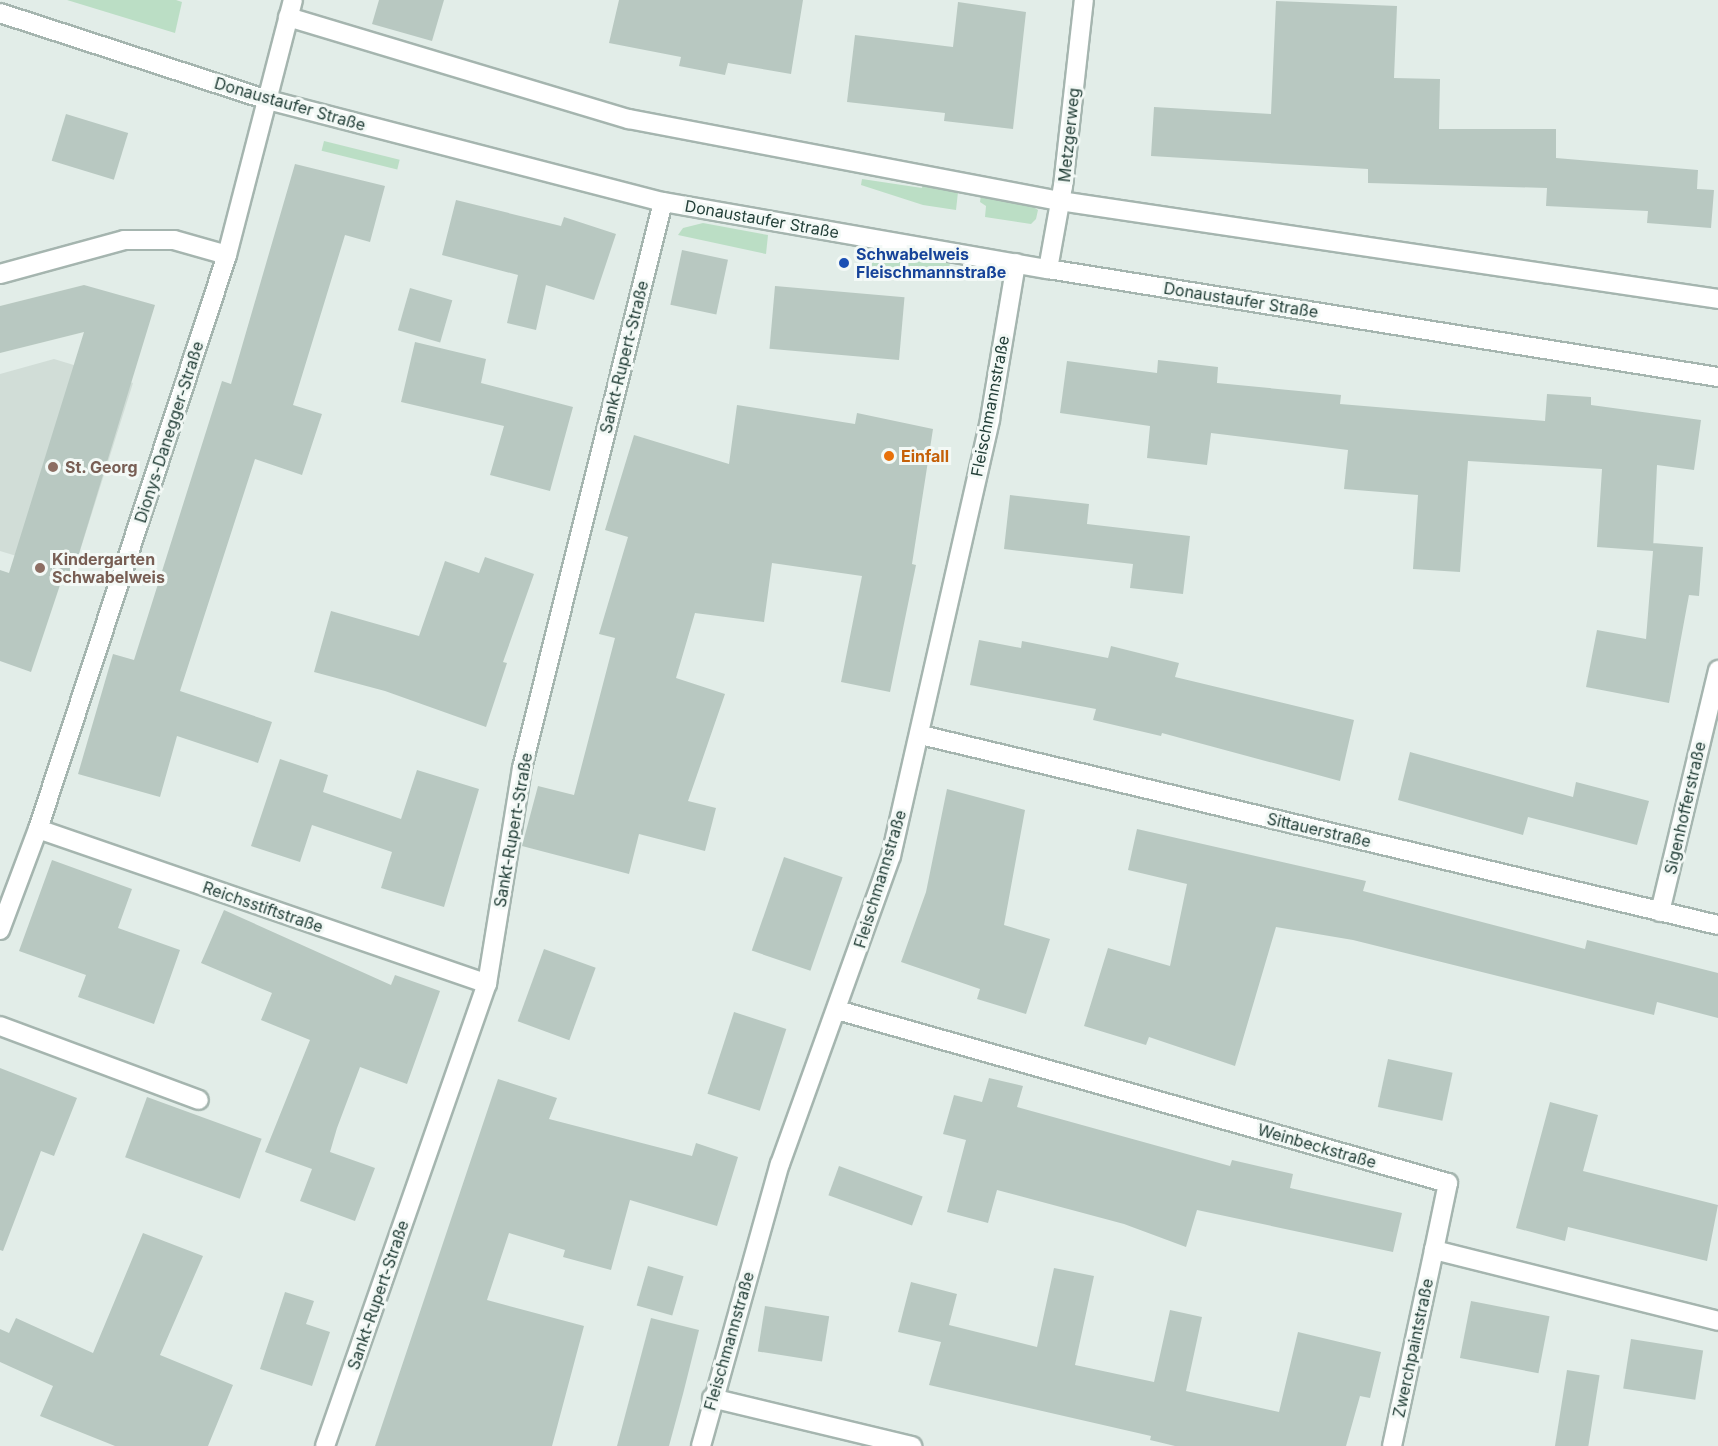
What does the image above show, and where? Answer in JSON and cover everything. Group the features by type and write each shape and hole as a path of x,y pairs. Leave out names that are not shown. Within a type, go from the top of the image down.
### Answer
{"street":[{"name":"Metzgerweg","path":"1048,269 1060,201 1084,0"},
{"path":"268,100 290,9 629,119 1060,201 1718,299"},
{"name":"Donaustaufer Straße","path":"0,13 268,100 663,202 1048,269 1718,377"},
{"name":"Dionys-Danegger-Straße","path":"0,930 6,898 38,829 227,255 268,100"},
{"name":"Sankt-Rupert-Straße","path":"325,1446 487,984 522,768 663,202"},
{"path":"0,274 124,240 174,240 227,255"},
{"name":"Fleischmannstraße","path":"700,1446 780,1164 891,856 921,735 990,419 1016,263"},
{"name":"Sigenhofferstraße","path":"1660,912 1718,670"},
{"name":"Sittauerstraße","path":"921,735 1718,925"},
{"name":"Reichsstiftstraße","path":"38,829 487,984"},
{"name":"Weinbeckstraße","path":"837,1010 1448,1183 1434,1251"},
{"path":"0,1026 199,1100"},
{"path":"1434,1251 1718,1321"},
{"name":"Zwerchpaintstraße","path":"1392,1446 1434,1251"},
{"path":"712,1398 912,1446"}],"shaded area":[{"name":"St. Georg","path":"54,359 133,383 73,573 0,551 0,374"}],"green space":[{"path":"67,0 176,0 182,2 175,33"},
{"path":"324,141 400,160 397,170 322,151"},
{"path":"924,178 959,183 956,210 923,205 861,185 862,179 922,188"},
{"path":"982,188 1012,193 1038,210 1036,219 1031,224 985,217 986,206 980,202"},
{"path":"703,223 768,235 766,254 678,235 683,228"},
{"path":"871,250 950,263 947,281 868,269"}],"building":[{"path":"379,0 444,0 432,41 372,24"},
{"path":"619,0 803,0 791,74 728,63 725,75 679,66 681,57 609,43"},
{"path":"1276,1 1397,6 1394,78 1440,79 1439,129 1556,129 1556,158 1698,170 1697,189 1714,190 1711,228 1647,223 1648,211 1546,206 1547,188 1368,183 1368,169 1151,156 1154,107 1271,114"},
{"path":"958,2 1026,12 1013,129 944,121 945,113 847,102 855,35 953,47"},
{"path":"66,114 128,133 114,180 52,161"},
{"path":"295,164 385,186 370,242 345,235 293,405 322,414 302,475 255,459 180,691 272,722 258,763 177,736 160,797 78,774 113,654 134,660 222,381 231,384"},
{"path":"456,200 561,226 564,217 616,234 594,300 546,285 536,330 507,323 518,275 442,255"},
{"path":"682,250 728,260 716,315 670,305"},
{"path":"84,285 155,305 73,573 65,570 31,672 0,661 0,570 9,573 84,332 0,353 0,306"},
{"path":"775,286 905,297 899,360 770,349"},
{"path":"410,288 452,300 440,342 398,330"},
{"path":"415,342 486,359 481,383 573,407 550,491 490,475 504,426 401,402"},
{"path":"1158,360 1218,367 1217,383 1341,395 1340,404 1545,421 1547,394 1591,397 1591,405 1701,420 1694,470 1657,465 1653,543 1703,547 1699,596 1689,595 1669,703 1586,687 1597,630 1646,639 1653,551 1597,547 1602,469 1468,461 1460,572 1413,569 1418,495 1344,489 1348,450 1211,433 1207,465 1147,458 1150,426 1060,413 1067,361 1157,373"},
{"path":"737,405 855,424 857,413 933,429 912,564 916,565 890,692 841,682 862,576 772,563 764,622 695,613 676,678 725,694 688,801 716,808 705,851 639,834 629,874 522,846 538,786 574,795 615,638 599,634 628,537 605,530 634,435 729,464"},
{"path":"1010,495 1089,504 1087,524 1190,536 1183,594 1130,588 1133,564 1004,549"},
{"path":"485,557 534,574 503,662 507,663 486,727 385,691 314,672 331,611 419,636 445,561 479,573"},
{"path":"979,640 1021,648 1022,641 1108,658 1111,646 1179,663 1175,677 1354,720 1340,781 1162,733 1161,736 1093,720 1096,709 970,685"},
{"path":"1410,752 1573,797 1576,782 1649,801 1637,845 1528,817 1523,835 1398,800"},
{"path":"280,759 328,775 323,792 401,819 417,770 479,789 444,907 381,888 392,852 312,825 300,862 251,846"},
{"path":"947,789 1025,810 1004,925 1050,939 1026,1014 977,999 980,989 901,962 926,892"},
{"path":"1137,829 1366,881 1363,891 1585,949 1587,940 1718,973 1718,1018 1657,1002 1654,1015 1353,940 1276,927 1235,1066 1149,1037 1146,1045 1084,1026 1108,948 1170,966 1187,884 1128,870"},
{"path":"784,857 843,877 810,971 752,951"},
{"path":"52,860 132,889 118,928 180,950 154,1024 78,997 86,975 19,951"},
{"path":"224,910 391,985 395,975 440,991 407,1084 360,1067 337,1128 330,1152 375,1168 355,1221 300,1201 312,1169 265,1152 310,1040 261,1020 272,993 201,963"},
{"path":"544,949 596,968 569,1040 518,1021"},
{"path":"734,1012 786,1029 760,1111 707,1094"},
{"path":"1388,1059 1453,1073 1442,1121 1378,1107"},
{"path":"0,1068 77,1098 54,1156 41,1151 3,1251 0,1250"},
{"path":"989,1078 1023,1086 1017,1107 1230,1166 1232,1160 1293,1174 1290,1188 1402,1213 1393,1252 1197,1210 1186,1247 1124,1224 997,1190 988,1223 947,1212 966,1140 943,1134 954,1095 982,1102"},
{"path":"498,1079 557,1098 549,1119 692,1156 696,1143 738,1157 717,1226 630,1200 611,1270 563,1257 565,1250 509,1233 487,1300 584,1326 552,1446 375,1446"},
{"path":"147,1097 262,1139 240,1199 125,1157"},
{"path":"1550,1102 1598,1115 1583,1171 1718,1205 1707,1261 1568,1227 1565,1241 1516,1228"},
{"path":"839,1166 923,1196 912,1226 828,1195"},
{"path":"143,1233 203,1256 160,1355 233,1385 208,1446 115,1446 40,1416 53,1386 0,1362 0,1329 9,1333 16,1318 93,1353"},
{"path":"648,1266 684,1276 672,1316 637,1305"},
{"path":"1054,1268 1094,1276 1075,1365 1154,1382 1170,1310 1202,1317 1186,1391 1279,1412 1298,1332 1381,1352 1370,1398 1360,1396 1346,1446 1175,1446 1150,1440 1151,1436 929,1385 941,1342 898,1332 911,1282 957,1294 949,1325 1037,1347"},
{"path":"285,1292 314,1301 306,1324 330,1332 312,1386 260,1369"},
{"path":"1471,1301 1550,1316 1538,1373 1460,1358"},
{"path":"765,1306 829,1316 822,1362 758,1351"},
{"path":"651,1318 699,1330 683,1394 669,1446 617,1446"},
{"path":"1631,1339 1703,1350 1695,1400 1623,1388"},
{"path":"1567,1370 1600,1375 1588,1446 1555,1446"}],"place":[{"name":"Schwabelweis Fleischmannstraße","path":"844,263"},
{"name":"Einfall","path":"889,456"},
{"name":"St. Georg","path":"53,467"},
{"name":"Kindergarten Schwabelweis","path":"40,568"}]}
